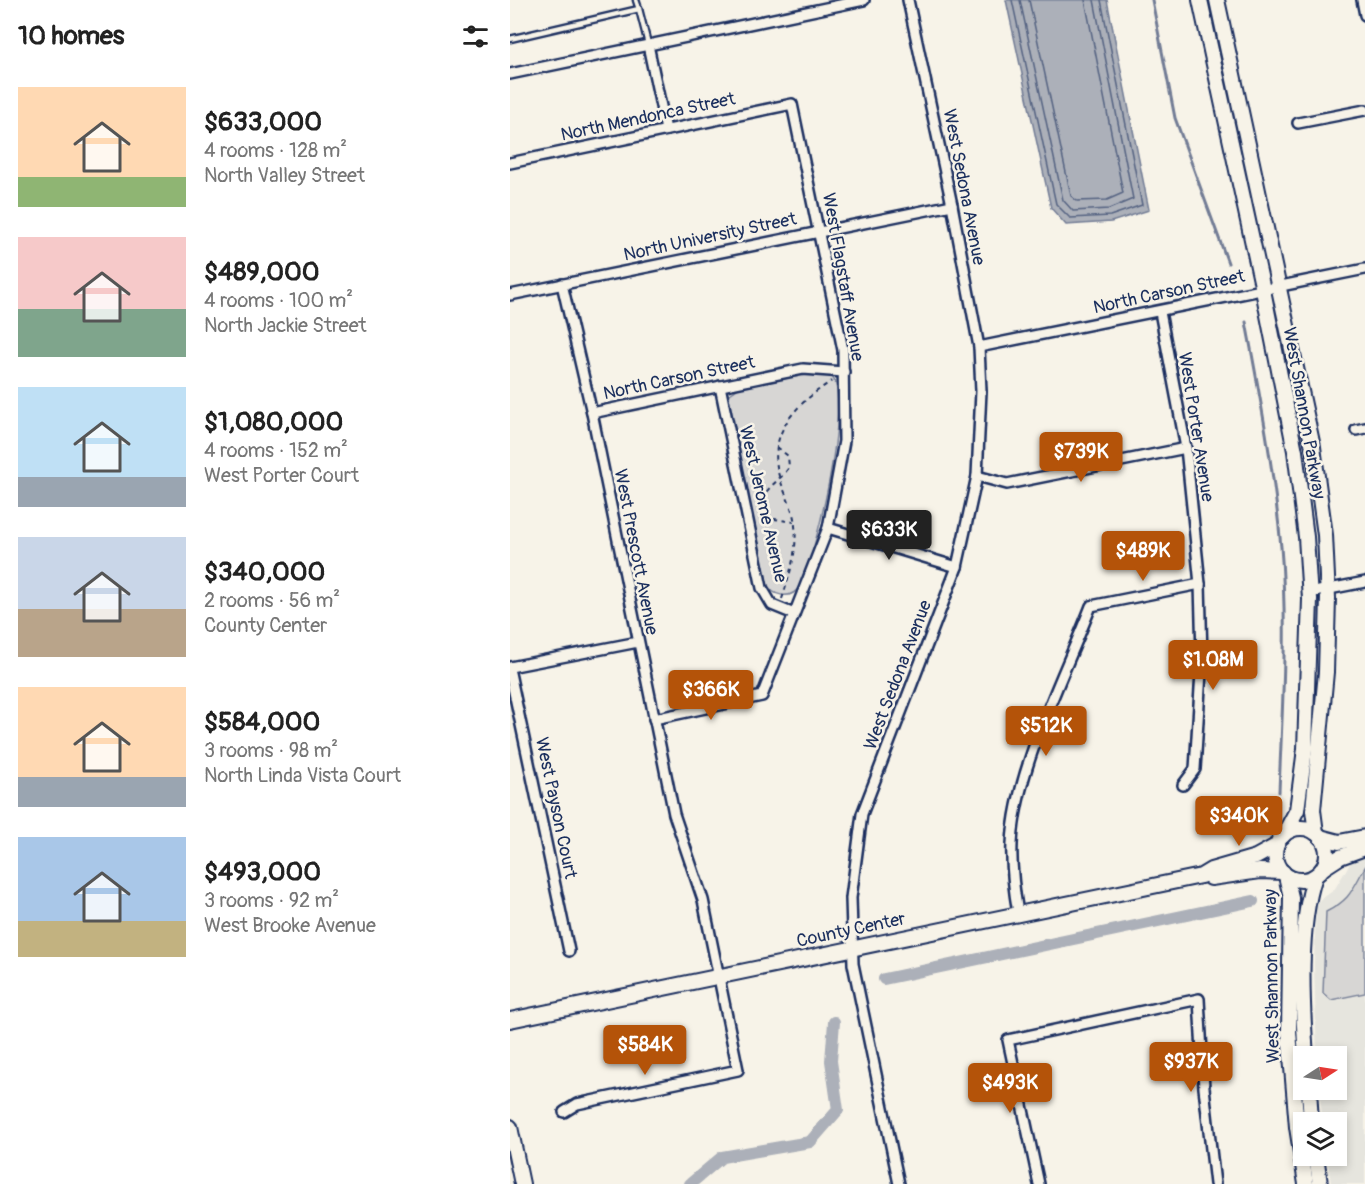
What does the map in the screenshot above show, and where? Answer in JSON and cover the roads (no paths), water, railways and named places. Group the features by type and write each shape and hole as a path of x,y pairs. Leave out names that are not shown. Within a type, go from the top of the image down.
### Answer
{"street":[{"path":"808,0 811,11"},
{"path":"510,74 864,0"},
{"name":"West Sedona Avenue","path":"899,1184 867,1040 851,948 854,863 862,814 957,567 977,476 981,392 979,347 952,205 908,0"},
{"name":"West Shannon Parkway","path":"1200,0 1270,288 1312,447 1325,534 1328,590 1326,672 1313,810 1318,835"},
{"name":"West Shannon Parkway","path":"1217,0 1270,288 1306,537 1310,593 1305,749 1296,810 1279,841"},
{"path":"1362,0 1365,15"},
{"path":"648,45 666,130"},
{"name":"North Mendonca Street","path":"510,163 792,104"},
{"name":"West Flagstaff Avenue","path":"654,719 762,696 828,528 844,441 843,350 792,104"},
{"path":"1298,123 1365,110"},
{"name":"North University Street","path":"510,295 952,205"},
{"name":"North Carson Street","path":"979,347 1365,269"},
{"name":"West Prescott Avenue","path":"562,284 592,413 674,814 703,900 738,1070 577,1104 564,1112"},
{"name":"West Porter Avenue","path":"1160,312 1186,448 1200,584 1202,656 1195,769 1183,785"},
{"name":"North Carson Street","path":"592,413 803,369 844,372"},
{"name":"West Jerome Avenue","path":"720,386 762,588 772,605 794,614"},
{"path":"977,476 1007,484 1186,448"},
{"path":"828,528 957,567"},
{"path":"1310,593 1365,582"},
{"path":"1018,913 1012,845 1020,794 1029,763 1092,606 1200,584"},
{"path":"510,668 638,642"},
{"name":"West Payson Court","path":"510,673 569,951"},
{"path":"1365,837 1339,842 1300,828 1279,841 1276,859 1285,874 1302,880 1319,872 1340,856 1365,848"},
{"path":"1318,835 1326,850 1319,872"},
{"name":"County Center","path":"510,1020 1200,876 1211,870 1244,862 1279,841"},
{"name":"County Center","path":"1200,876 1212,879 1269,870 1285,874"},
{"name":"West Shannon Parkway","path":"1306,1046 1307,899 1319,872"},
{"name":"West Shannon Parkway","path":"1285,874 1291,897 1289,1032 1297,1127 1306,1184"},
{"path":"1036,1183 1008,1040 1199,999 1204,1088 1215,1184"},
{"path":"510,1127 522,1184"},
{"path":"1318,1166 1320,1184"}],"lane":[{"path":"636,0 648,45"},
{"path":"510,39 639,9"}],"water":[{"path":"1006,0 1107,0 1149,210 1111,222 1066,225 1051,208"}],"waterway":[{"path":"1152,0 1175,118 1228,263"},
{"path":"1246,322 1271,462 1281,547 1284,639 1279,792"},
{"path":"884,979 1253,901"},
{"path":"690,1184 722,1157 810,1142 838,1110 831,1061 834,1022"}]}
